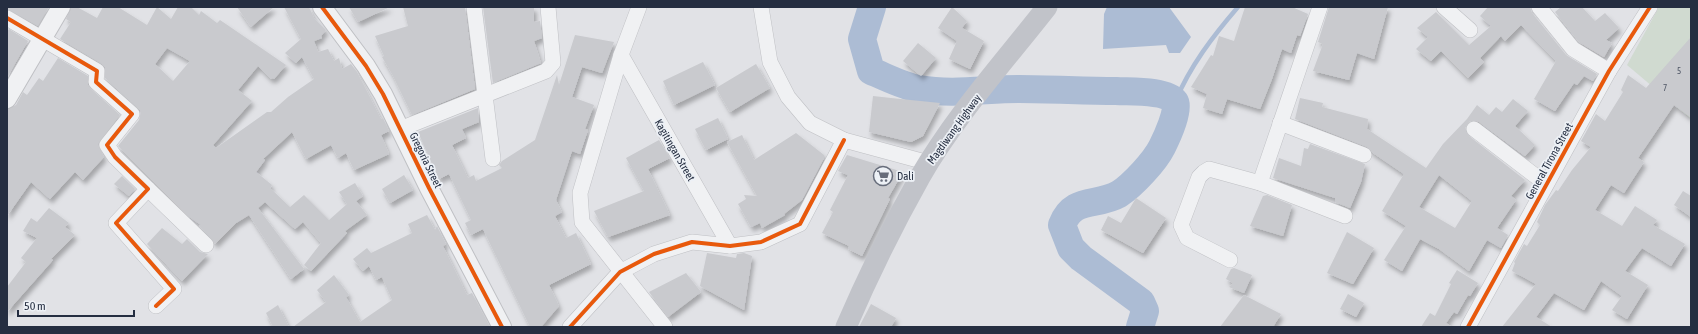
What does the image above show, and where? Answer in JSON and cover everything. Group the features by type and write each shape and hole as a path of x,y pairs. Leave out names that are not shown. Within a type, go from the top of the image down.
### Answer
{"main road":[{"name":"Magdiwang Highway","path":"846,327 866,282 920,177 973,101 1047,7"}],"street":[{"path":"7,99 61,7"},
{"name":"Gregoria Street","path":"322,7 366,66 502,327"},
{"path":"474,7 493,159"},
{"path":"400,129 546,71 553,63 548,7"},
{"path":"639,7 621,55 580,193 582,222 665,327"},
{"path":"762,7 770,62 788,97 810,123 844,140 929,164"},
{"path":"1260,184 1320,7"},
{"path":"1444,7 1470,30"},
{"path":"1539,7 1573,48 1609,71"},
{"name":"General Tirona Street","path":"1472,325 1546,184 1609,71 1650,7"},
{"path":"7,18 97,71 96,82 132,114 107,145 115,157 206,245"},
{"name":"Kagitingan Street","path":"621,55 730,246"},
{"path":"1280,123 1364,155"},
{"path":"1474,129 1546,184"},
{"path":"570,327 620,272 654,254 692,242 730,246 761,242 800,224 844,140"},
{"path":"1230,260 1187,238 1181,225 1200,177 1209,169 1260,184 1345,216"},
{"path":"148,189 116,223 174,289 156,306"}],"shaded area":[{"path":"1659,7 1691,7 1691,119 1627,65"}],"water":[{"path":"1107,7 1169,7 1191,37 1180,53 1169,53 1166,45 1103,49 1104,14"}],"building":[{"path":"7,7 49,7 38,26 7,9"},
{"path":"71,7 77,7 97,18 103,7 118,7 147,25 157,7 171,19 178,7 191,7 199,15 201,11 217,23 220,20 286,65 274,79 271,79 258,66 238,90 252,101 213,145 216,148 267,112 271,112 288,97 314,79 302,57 296,63 285,53 301,39 284,7 309,7 314,18 326,30 321,36 322,38 314,41 318,52 328,49 334,61 339,58 342,69 351,64 357,72 381,119 383,118 389,131 381,135 389,154 354,170 346,153 338,158 331,145 306,159 292,132 263,159 265,160 256,172 272,185 270,188 290,207 304,195 329,220 347,204 339,192 355,183 363,196 356,201 367,215 345,231 347,233 311,271 304,265 321,243 303,222 295,229 265,202 258,208 304,269 291,279 249,215 236,223 215,244 199,226 201,225 188,216 118,146 139,120 141,111 105,78 105,67 102,64 60,39 71,22 66,19","holes":["167,48 190,61 173,81 155,64"]},
{"path":"237,7 274,7 251,27"},
{"path":"349,7 390,7 358,22"},
{"path":"403,7 465,7 475,89 412,115 382,57 384,56 375,36 408,26"},
{"path":"483,7 534,7 534,22 540,21 542,38 534,41 541,63 493,83"},
{"path":"952,7 967,21 962,28 984,41 970,69 949,59 957,41 938,28"},
{"path":"1245,7 1292,7 1308,14 1300,36 1297,35 1291,53 1282,49 1260,109 1227,99 1222,114 1203,108 1207,94 1191,87 1211,55 1213,56 1219,36 1234,41"},
{"path":"1329,7 1388,7 1374,59 1357,53 1349,80 1313,71 1323,44 1318,42"},
{"path":"1488,7 1530,7 1532,13 1566,55 1597,74 1593,81 1584,76 1577,85 1574,83 1555,111 1534,99 1556,61 1521,25 1505,41 1501,36 1480,58 1484,62 1468,78 1441,51 1431,61 1416,49 1428,37 1417,28 1436,12 1469,45 1491,26 1480,16"},
{"path":"1561,7 1582,7 1595,21 1605,13 1619,28 1606,40 1612,43 1604,57 1579,42 1555,12"},
{"path":"9,29 28,41 7,78 7,32"},
{"path":"575,35 614,42 602,73 582,67 572,97 594,105 585,129 588,130 580,154 572,151 556,200 562,212 555,216 566,238 576,233 591,264 549,285 559,306 541,327 530,327 483,229 471,235 465,223 471,220 449,174 439,179 418,132 478,108 479,122 462,129 466,138 452,145 468,178 474,175 476,181 502,168 499,165 502,161 535,140 557,75 559,85"},
{"path":"1691,37 1691,118 1674,105 1638,158 1644,162 1624,193 1611,185 1595,210 1622,226 1635,206 1657,220 1653,225 1685,244 1671,266 1642,248 1625,271 1648,285 1627,319 1612,310 1622,296 1601,281 1584,310 1554,293 1536,317 1552,327 1502,327 1536,284 1512,271 1514,262 1524,244 1527,246 1540,225 1537,222 1545,205 1556,190 1558,191 1572,170 1591,147 1581,141 1596,114 1605,121 1623,92 1621,90 1628,75 1646,88"},
{"path":"918,43 936,58 921,76 903,61"},
{"path":"58,58 88,76 88,85 90,88 120,115 98,144 104,157 83,180 75,172 50,199 31,182 7,216 7,109 16,105 23,92 27,95 39,78 43,81"},
{"path":"703,62 715,85 674,105 663,81"},
{"path":"756,64 770,88 730,112 716,88"},
{"path":"873,96 940,103 923,136 911,142 869,132"},
{"path":"1300,98 1323,103 1322,107 1368,119 1367,129 1426,168 1443,144 1467,119 1477,105 1489,115 1496,107 1502,112 1513,99 1528,111 1515,126 1535,145 1525,156 1479,122 1470,121 1465,128 1469,136 1525,180 1511,196 1516,200 1497,228 1508,235 1501,248 1487,240 1469,271 1439,249 1420,239 1402,271 1384,260 1406,226 1382,211 1404,174 1373,153 1367,147 1295,119","holes":["1439,175 1472,201 1455,228 1419,207"]},
{"path":"718,118 728,139 706,150 695,129"},
{"path":"796,133 824,155 824,158 802,200 784,214 785,215 762,228 760,223 751,227 738,204 746,199 744,195 757,196 727,142 742,135 754,160"},
{"path":"659,140 670,158 648,169 670,215 608,237 594,211 644,191 626,158"},
{"path":"1310,144 1365,164 1361,182 1350,208 1335,202 1335,198 1273,178 1279,158 1301,166 1304,148 1308,149"},
{"path":"847,155 903,172 888,198 890,199 862,256 848,249 849,246 822,233 833,212 830,210 848,175 838,171"},
{"path":"404,175 413,190 390,203 382,189"},
{"path":"122,176 135,189 129,196 114,184"},
{"path":"1683,191 1691,196 1691,217 1674,205"},
{"path":"1267,195 1292,205 1283,236 1250,226 1263,196"},
{"path":"1136,198 1166,218 1143,253 1101,230 1108,216 1121,223"},
{"path":"49,208 69,223 65,227 75,235 51,259 53,260 7,312 7,287 26,262 21,258 37,238 23,231 31,218 37,222"},
{"path":"427,215 435,230 437,226 446,244 443,246 467,295 472,293 490,327 293,327 326,302 317,290 334,275 349,295 346,297 360,322 392,300 382,277 376,280 369,266 363,271 353,259 367,248 371,253 412,233 408,224"},
{"path":"162,228 182,244 187,239 200,252 208,254 182,281 147,244"},
{"path":"1347,232 1374,248 1353,284 1327,273"},
{"path":"707,253 736,258 737,254 744,253 752,256 744,310 700,286"},
{"path":"1234,268 1252,275 1244,293 1229,287 1233,283 1226,279 1231,269"},
{"path":"1457,270 1478,283 1470,296 1468,295 1457,314 1454,312 1446,323 1452,327 1421,327 1430,313 1435,316 1451,284 1449,283"},
{"path":"686,273 701,292 668,317 649,292"},
{"path":"1348,294 1364,303 1356,317 1340,309"},
{"path":"1244,295 1281,314 1273,327 1220,327"},
{"path":"871,304 896,318 891,327 859,327"},
{"path":"278,305 289,327 273,327 266,313"}],"waterway":[{"path":"872,7 862,39 871,71 907,86 944,92 1007,89 1138,92 1164,95 1175,102 1176,111 1162,147 1159,153 1143,172 1131,185 1119,194 1110,198 1079,206 1072,210 1062,225 1071,248 1081,258 1141,302 1145,311 1140,327"},
{"path":"1175,102 1195,64 1238,7"}],"cycle path":[{"path":"322,7 366,66 383,94 429,188 502,327"},
{"path":"1468,327 1609,71 1650,7"},
{"path":"7,18 97,71 96,82 132,114 107,145 115,157 148,189 116,223 174,289 156,306"},
{"path":"570,327 620,272 654,254 692,242 730,246 761,242 800,224 844,140"}],"place":[{"name":"Dali","path":"883,176"}]}
